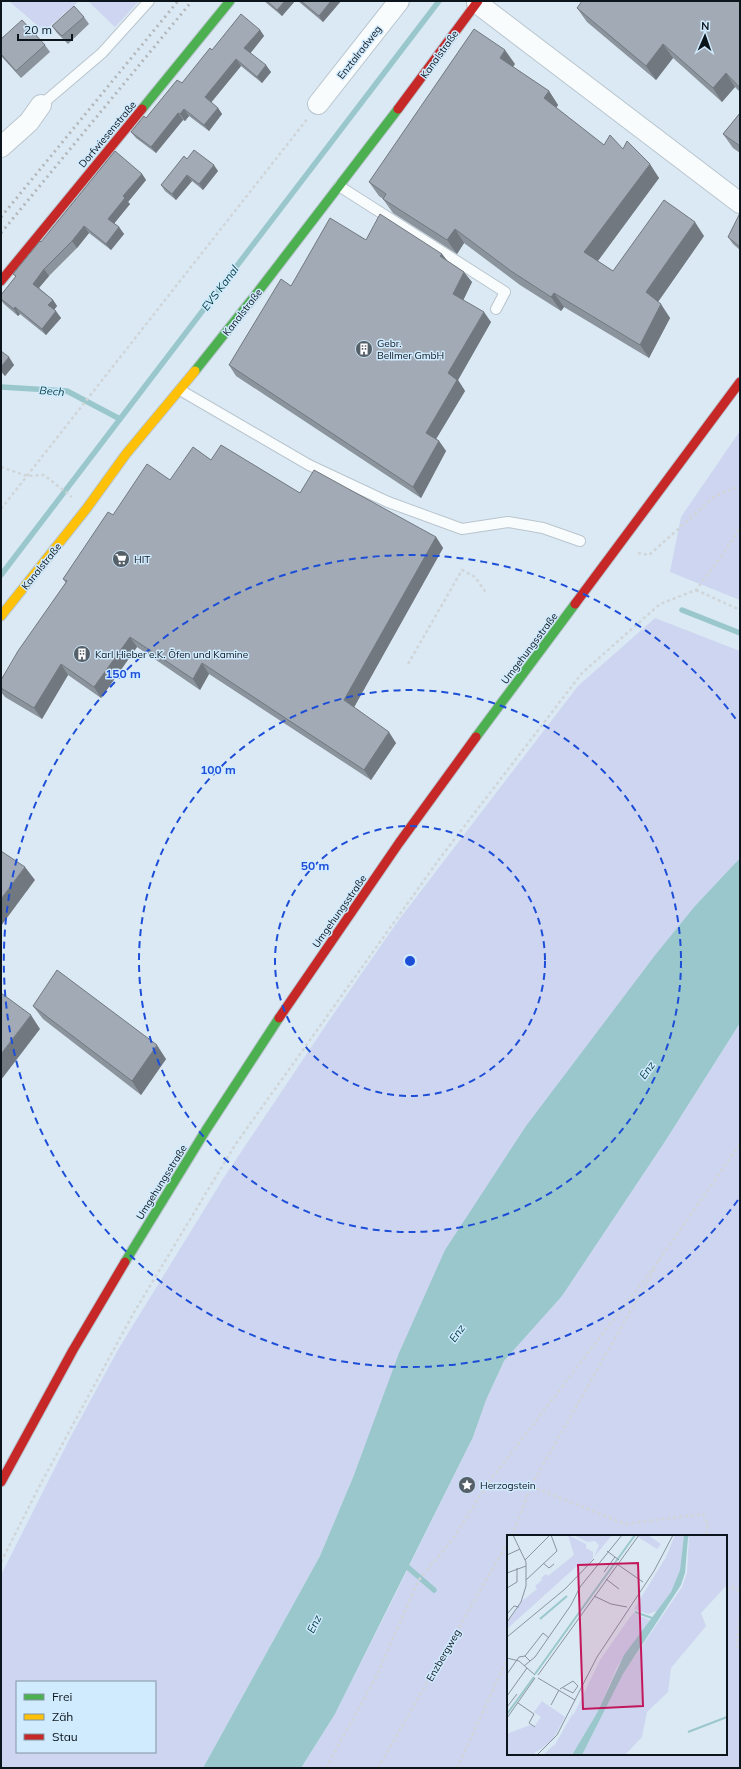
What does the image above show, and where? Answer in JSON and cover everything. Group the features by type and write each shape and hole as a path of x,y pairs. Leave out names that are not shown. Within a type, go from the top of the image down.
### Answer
{"main road":[{"name":"Dorfwiesenstraße","path":"1,281 230,1"},
{"name":"Kanalstraße","path":"1,616 87,508 126,454 180,390 257,293 477,2"},
{"name":"Umgehungsstraße","path":"1,1482 59,1375 136,1243 199,1141 321,955 401,840 740,382"}],"street":[{"name":"Enztalradweg","path":"318,104 399,1"},
{"name":"Kanalstraße","path":"477,2 740,203"},
{"path":"1,147 29,122 41,105"}],"lane":[{"path":"41,105 102,53 149,1"},
{"path":"339,186 505,292 496,309"},
{"path":"180,390 309,465 395,504 462,529 508,522 543,528 580,541"}],"path":[{"path":"1,509 318,104"},
{"path":"1,467 27,476 44,475 87,508"},
{"path":"637,553 650,555 715,496 735,488 740,491"},
{"path":"1,1562 39,1487 133,1314 235,1145 440,858 582,673 660,604 696,590 740,528"},
{"path":"408,664 462,570 475,577 487,594"},
{"path":"696,590 740,610"},
{"path":"326,1768 377,1675 418,1581 453,1539 486,1486 660,1259 740,1144"},
{"path":"512,1535 531,1486 660,1259"},
{"path":"531,1486 625,1524 702,1514 708,1524 706,1535"},
{"name":"Enzbergweg","path":"378,1768 507,1544"},
{"path":"727,1590 734,1587 740,1592"},
{"path":"740,1615 737,1646 740,1651"},
{"path":"457,1768 507,1659"}],"shaded area":[{"path":"9,1 79,1 44,31"},
{"path":"88,1 139,1 115,27"},
{"path":"740,431 740,600 670,572 681,517"},
{"path":"655,618 740,651 740,858 695,906 354,1475 320,1556 203,1768 1,1768 1,1575 70,1438 119,1348 223,1179 328,1022 398,921 578,686"},
{"path":"740,1023 740,1768 301,1768 335,1714 392,1601 473,1437 486,1400 504,1361 562,1296 664,1143"}],"water":[{"name":"Enz","path":"740,858 740,1023 664,1143 562,1296 504,1361 486,1400 473,1437 335,1714 301,1768 203,1768 320,1556 354,1475 399,1353 445,1250 526,1126 656,954 695,906"}],"building":[{"path":"267,1 285,1 277,10"},
{"path":"301,1 331,1 319,16"},
{"path":"582,1 740,1 740,88 726,73 713,88 663,44 646,66 577,8"},
{"path":"74,6 84,17 62,36 52,26"},
{"path":"241,14 260,30 244,48 266,65 257,77 236,59 205,97 218,108 204,125 184,109 180,114 178,113 151,147 131,132 144,116 146,118 177,80 182,83 210,48 212,50"},
{"path":"22,20 45,45 16,71 1,54 1,39"},
{"path":"474,29 505,50 500,58 549,91 544,98 604,145 610,135 623,149 627,141 650,164 584,252 613,271 664,200 695,222 646,292 661,304 640,345 554,293 551,297 511,271 455,229 447,240 383,199 386,194 369,182"},
{"path":"740,113 740,146 723,134"},
{"path":"194,150 214,165 199,184 187,175 172,194 161,185 184,156 187,159"},
{"path":"115,151 142,174 123,196 125,198 108,219 119,227 106,244 84,226 72,241 44,269 33,284 53,300 48,305 56,311 42,329 15,307 14,309 1,299 1,295 16,276 13,274"},
{"path":"740,213 740,247 728,237"},
{"name":"Gebr. Bellmer GmbH","path":"380,214 442,254 440,256 464,272 453,294 484,312 448,373 457,380 426,433 439,441 413,487 229,365 281,279 291,286 330,218 366,240"},
{"path":"1,351 9,357 1,367"},
{"path":"221,445 300,493 314,470 436,537 344,700 389,732 364,770 202,663 193,679 130,637 94,687 61,664 34,708 1,688 1,680 18,651 67,581 63,579 108,512 113,515 147,464 170,480 193,447 211,460"},
{"path":"1,851 25,867 1,899"},
{"path":"57,970 157,1045 132,1081 33,1006"},
{"path":"1,993 31,1015 1,1054"}],"waterway":[{"name":"EVS Kanal","path":"1,575 439,1"},
{"name":"Bech","path":"1,387 67,391 120,419"},
{"path":"682,610 740,633"},
{"path":"404,1564 434,1590"}],"railway":[{"path":"1,217 178,1"},
{"path":"1,233 192,1"}],"traffic: fast":[{"path":"142,109 230,1"},
{"path":"195,371 257,293 398,109"},
{"path":"476,737 575,604"},
{"path":"125,1262 206,1130 279,1018"}],"traffic: slow":[{"path":"1,616 87,508 126,454 195,371"}],"traffic: jam":[{"path":"398,109 478,1"},
{"path":"1,281 142,109"},
{"path":"575,604 740,382"},
{"path":"279,1018 399,843 476,737"},
{"path":"1,1482 73,1350 125,1262"}],"place":[{"name":"Gebr. Bellmer GmbH","path":"364,349"},
{"name":"HIT","path":"121,559"},
{"name":"Karl Hieber e.K. Öfen und Kamine","path":"82,654"},
{"name":"Herzogstein","path":"467,1485"}]}
